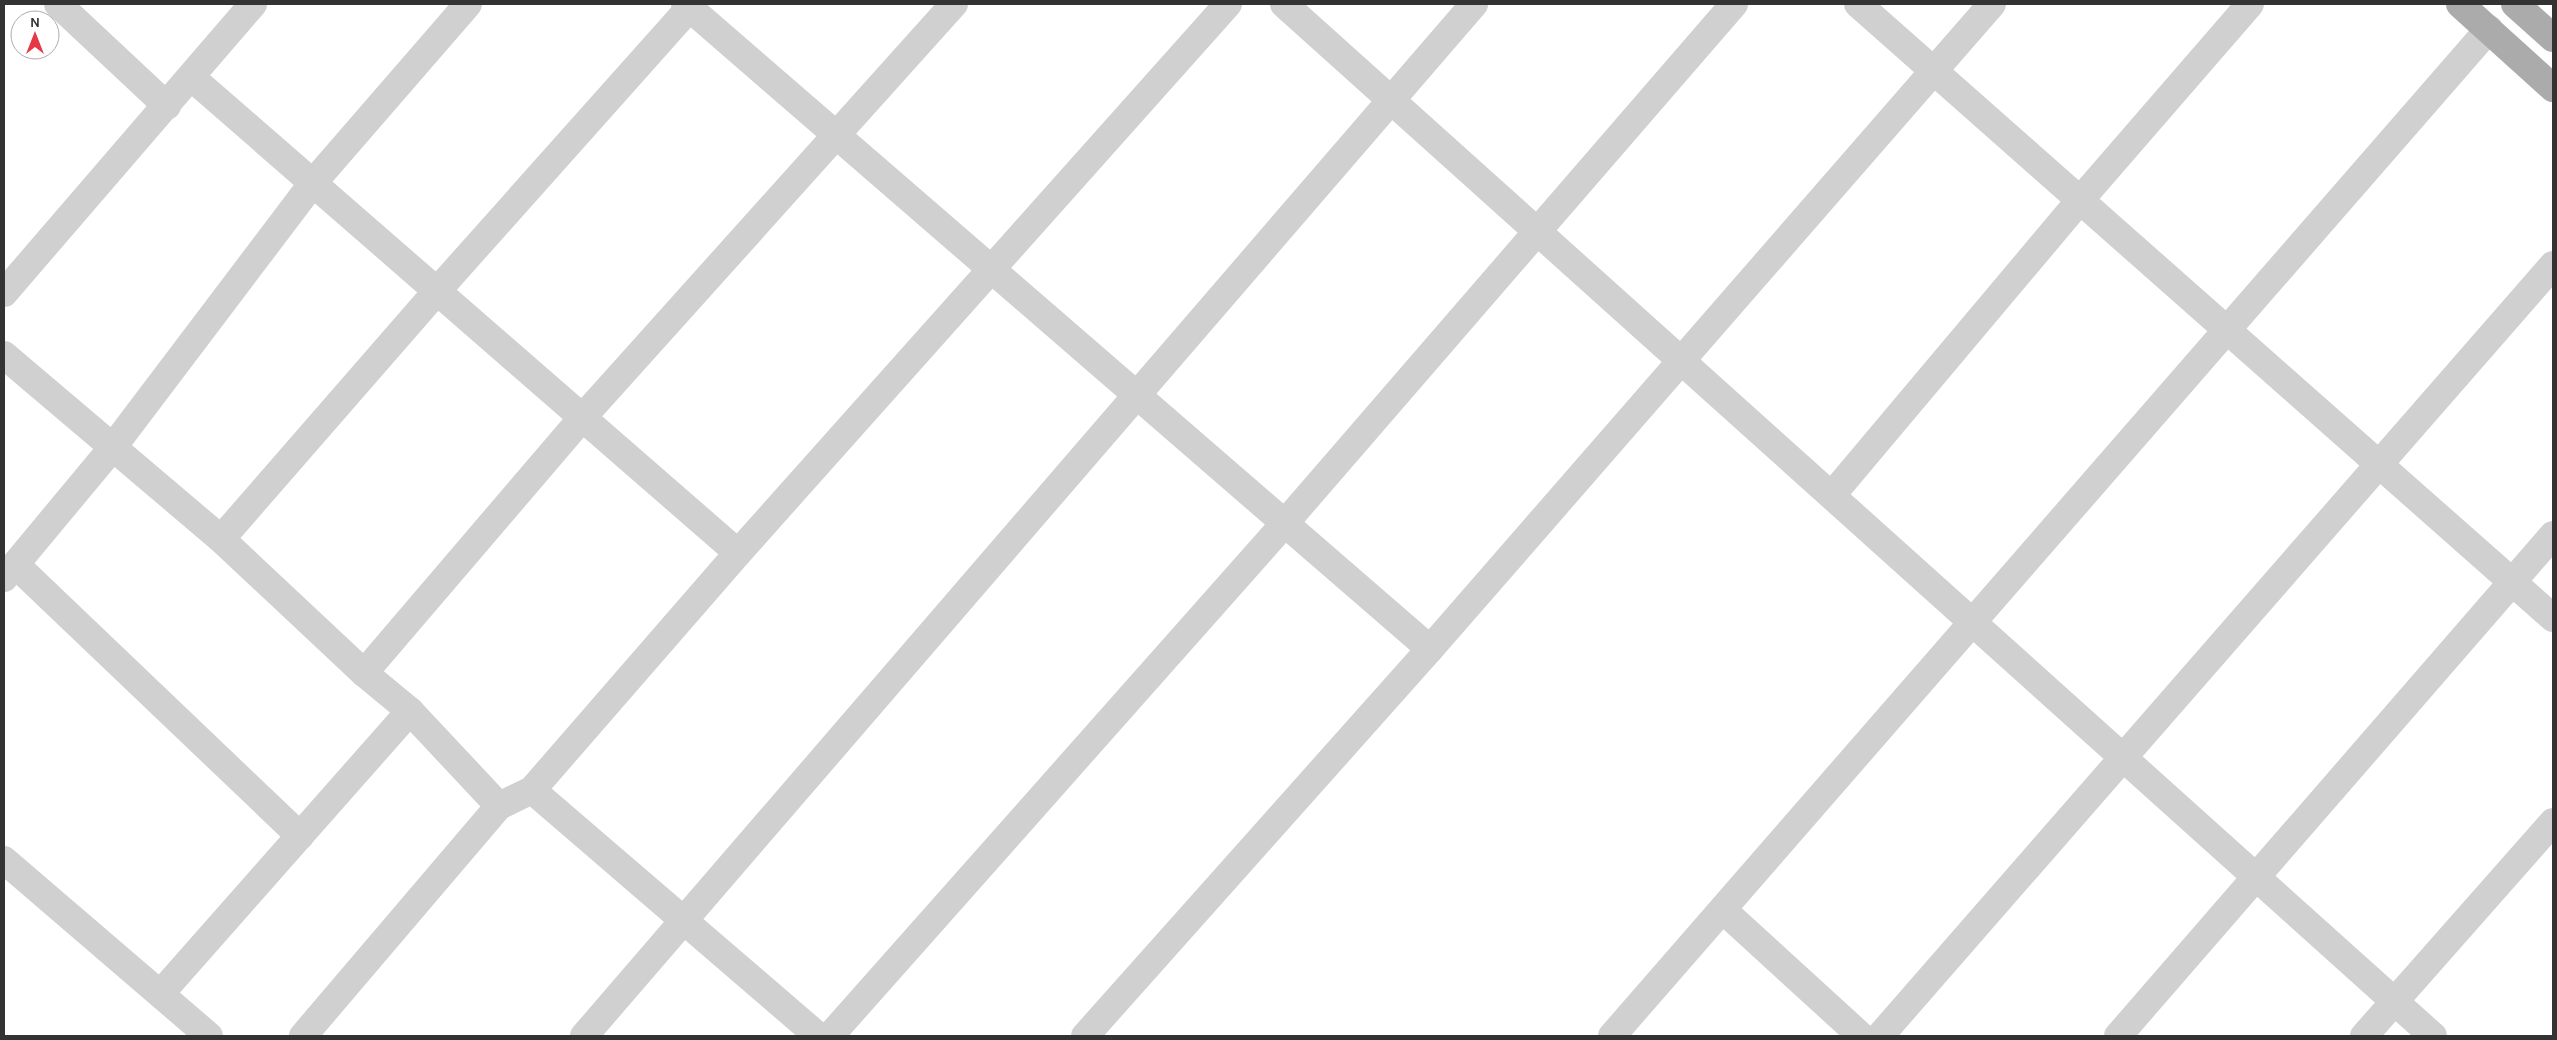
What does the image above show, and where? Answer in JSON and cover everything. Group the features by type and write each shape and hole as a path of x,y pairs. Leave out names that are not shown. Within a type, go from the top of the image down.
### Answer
{"main road":[{"path":"2460,4 2553,88"},
{"path":"2515,4 2553,38"}],"street":[{"path":"58,4 167,106"},
{"path":"4,293 253,4"},
{"path":"300,836 10,571 113,447 312,184 468,4"},
{"path":"364,673 582,418 954,4"},
{"path":"303,1036 499,806 532,790 738,554 1228,4"},
{"path":"1284,4 2433,1036"},
{"path":"584,1036 1474,4"},
{"path":"830,1036 1285,524 1734,4"},
{"path":"1858,4 2081,199 2553,618"},
{"path":"1085,1036 1430,649 1992,4"},
{"path":"1832,495 2081,199 2250,4"},
{"path":"221,539 689,5 836,135 1430,649"},
{"path":"1612,1036 2489,29"},
{"path":"191,78 738,554"},
{"path":"1880,1036 2553,266"},
{"path":"4,355 221,539 364,673 410,711 499,806"},
{"path":"2118,1036 2553,535"},
{"path":"161,993 410,711"},
{"path":"532,790 818,1036"},
{"path":"2364,1036 2553,822"},
{"path":"4,860 209,1036"},
{"path":"1723,910 1862,1036"}]}
